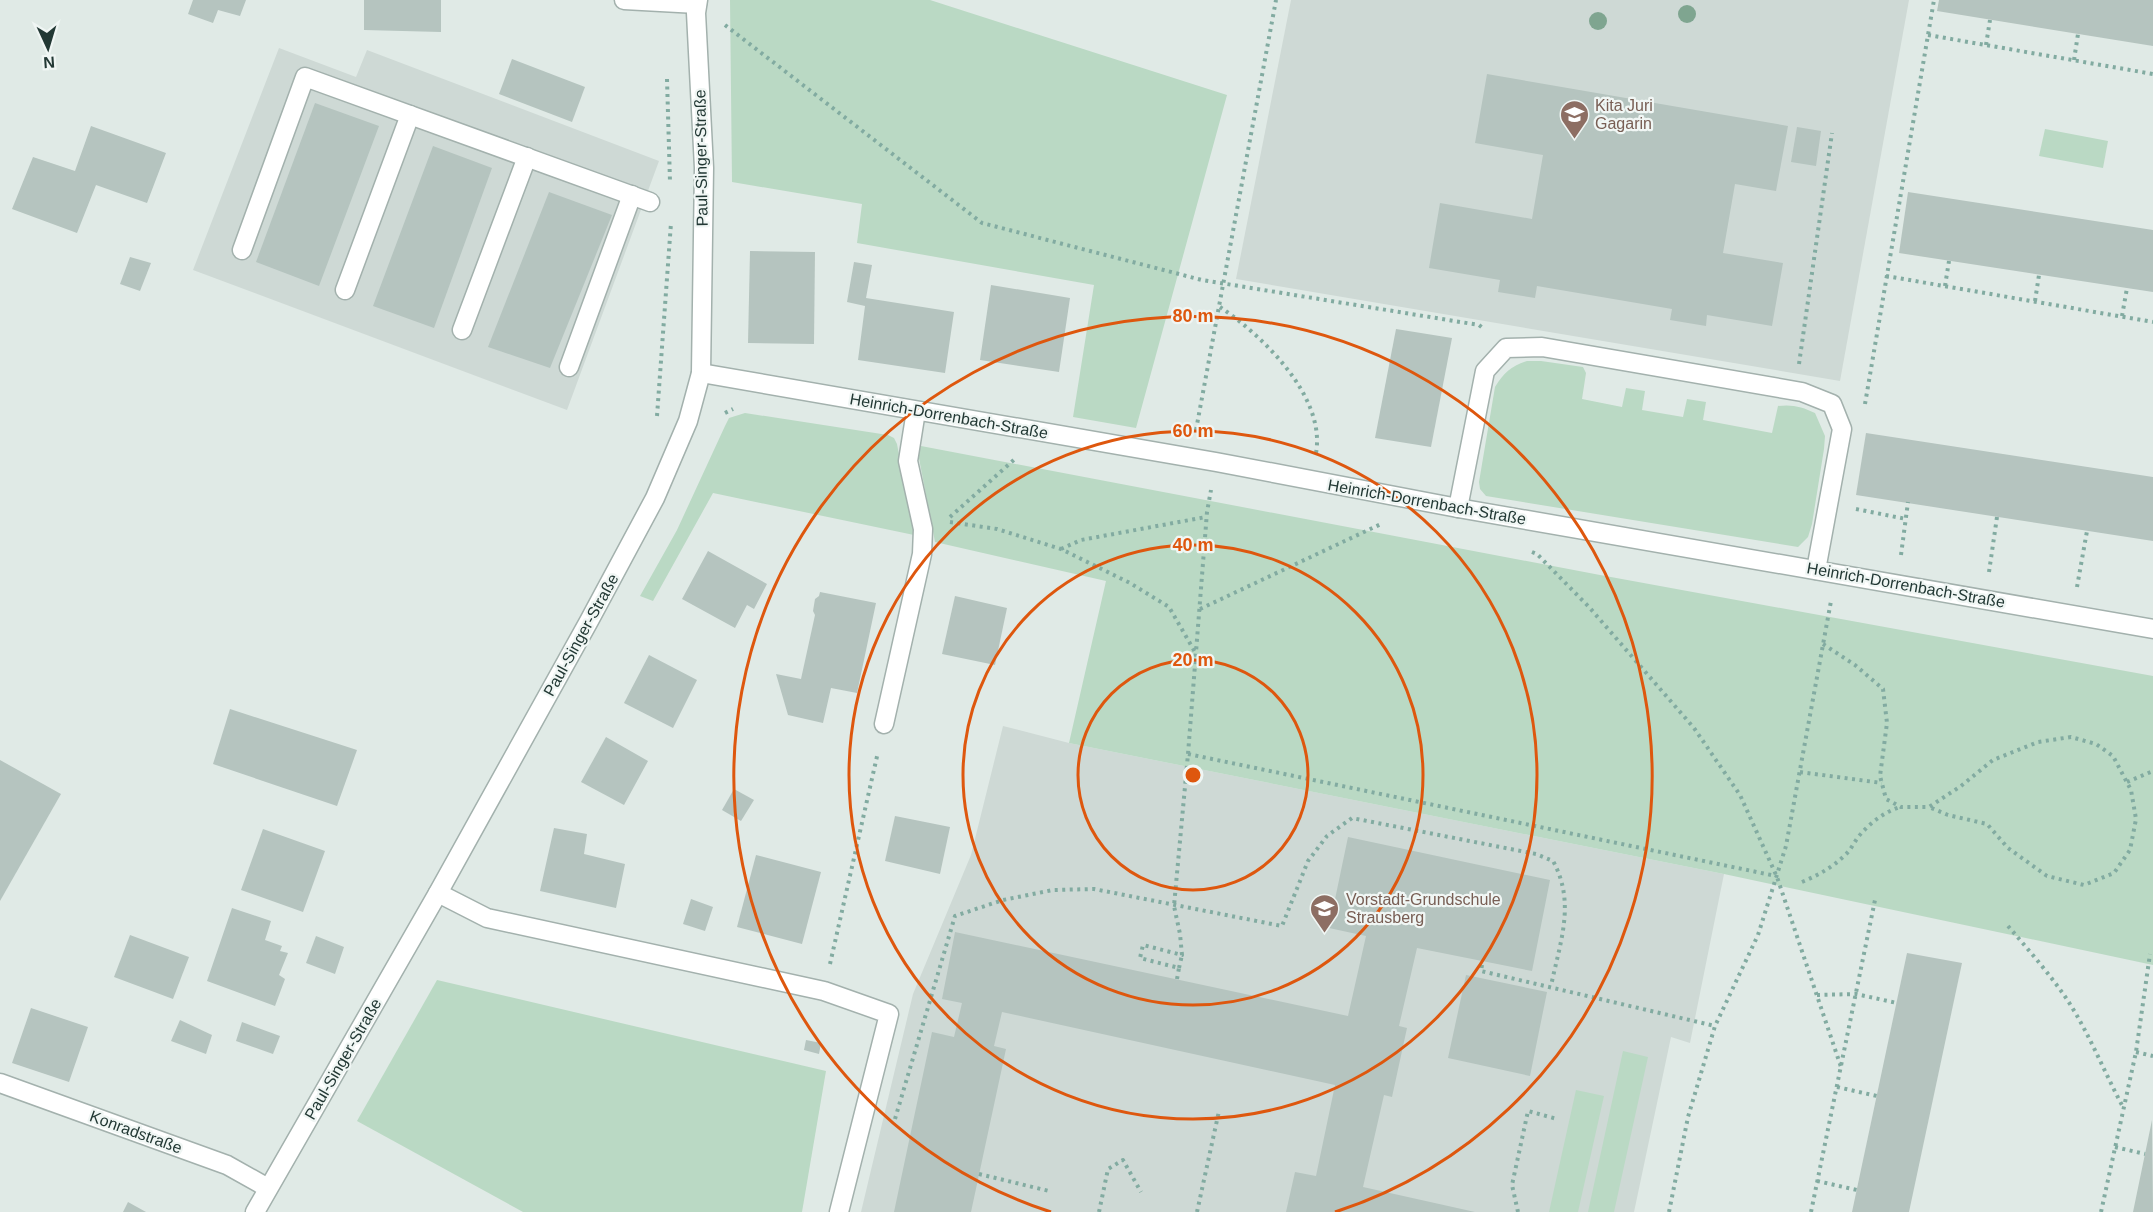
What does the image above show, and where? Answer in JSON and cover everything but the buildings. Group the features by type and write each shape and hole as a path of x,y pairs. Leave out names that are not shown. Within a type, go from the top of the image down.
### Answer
{"street":[{"path":"624,0 698,2"},
{"name":"Paul-Singer-Straße","path":"255,1212 438,893 655,498 688,421 701,374 704,168 696,13 698,2"},
{"path":"242,250 305,76 641,198 569,367"},
{"path":"345,290 411,115"},
{"path":"462,330 527,157"},
{"path":"1458,508 1485,371 1506,348 1542,347 1802,392 1832,404 1842,429 1816,570"},
{"name":"Heinrich-Dorrenbach-Straße","path":"701,374 1216,462 1458,508 2153,629"},
{"path":"884,724 922,554 923,529 908,461 916,411"},
{"path":"438,893 487,918 824,991 889,1014 839,1212"},
{"name":"Konradstraße","path":"0,1083 227,1166 268,1188"}],"path":[{"path":"1191,458 1276,0"},
{"path":"1863,415 1934,0"},
{"path":"698,2 982,223 1202,280 1479,326 1506,348"},
{"path":"1986,45 1990,20"},
{"path":"2074,60 2079,34"},
{"path":"1928,35 2153,74"},
{"path":"668,78 670,185"},
{"path":"1795,391 1832,133"},
{"path":"656,422 671,218"},
{"path":"1945,286 1949,261"},
{"path":"2035,301 2039,275"},
{"path":"1887,276 2153,322"},
{"path":"2122,316 2127,288"},
{"path":"1220,307 1245,324 1269,347 1292,374 1310,408 1318,440 1312,481"},
{"path":"1022,452 945,522 997,529 1061,549 1130,583 1169,607 1196,654"},
{"path":"1177,979 1182,955 1174,906 1206,518 1216,462"},
{"path":"1897,583 1908,502"},
{"path":"1847,507 1906,519"},
{"path":"1984,599 1997,517"},
{"path":"1061,549 1081,540 1206,518"},
{"path":"1199,609 1388,521"},
{"path":"2072,615 2087,531"},
{"path":"1523,548 1537,554 1589,607 1694,728 1740,795 1777,876 1841,1067"},
{"path":"1669,1212 1688,1117 1715,1026 1758,935 1786,846 1836,573"},
{"path":"1823,644 1855,665 1883,688 1887,723 1882,783 1886,799 1901,807"},
{"path":"824,991 884,724"},
{"path":"1802,882 1830,869 1848,853 1875,820 1889,810 1901,807 1929,807 1948,815 1987,824 2008,848 2047,876 2084,885 2115,873 2130,850 2136,819 2131,790 2113,756 2096,744 2071,738 2038,742 1993,760 1961,786 1929,807"},
{"path":"1188,754 1777,876"},
{"path":"2127,782 2153,771"},
{"path":"1800,772 1882,783"},
{"path":"894,1122 955,916 1003,900 1053,890 1094,889 1282,926 1308,861 1327,836 1352,818 1536,854 1553,861 1560,874 1567,909 1551,986"},
{"path":"1811,1212 1875,900"},
{"path":"2008,926 2064,995 2086,1032 2123,1107"},
{"path":"1179,968 1140,958 1143,945 1182,955"},
{"path":"2102,1212 2136,1053 2150,954"},
{"path":"1482,965 1481,971 1715,1026"},
{"path":"1816,995 1856,994 1897,1003"},
{"path":"2136,1053 2153,1056"},
{"path":"1837,1087 1877,1096"},
{"path":"1197,1212 1219,1111"},
{"path":"1518,1212 1512,1185 1528,1111 1557,1119"},
{"path":"2115,1148 2145,1154"},
{"path":"1099,1212 1108,1169 1123,1160 1142,1192"},
{"path":"979,1174 1049,1191"},
{"path":"1817,1181 1857,1190"}],"shaded area":[{"name":"Kita Juri Gagarin","path":"1291,0 1909,0 1840,381 1236,279"},
{"path":"279,48 356,77 367,50 659,161 567,410 193,270"},
{"name":"Vorstadt-Grundschule Strausberg","path":"1003,726 1069,743 1724,874 1690,1043 1671,1037 1634,1212 861,1212 913,994 971,855"}],"green space":[{"path":"730,0 930,0 1227,95 1136,428 1073,417 1094,285 857,243 862,204 732,182"},
{"path":"2045,129 2108,141 2103,168 2039,156"},
{"path":"1527,361 1583,367 1586,373 1582,399 1622,407 1626,388 1645,391 1642,410 1683,417 1687,399 1706,402 1703,420 1772,433 1778,406 1797,406 1815,413 1825,436 1808,537 1798,547 1486,496 1480,489 1479,482 1495,387 1508,371"},
{"path":"745,413 888,435 894,438 914,535 713,493 653,601 640,596 677,530 729,418"},
{"path":"921,446 1600,575 2153,676 2153,965 1724,874 1069,743 1106,581 935,542 918,453"},
{"path":"437,980 826,1071 802,1212 523,1212 357,1121"},
{"path":"1623,1051 1648,1057 1614,1212 1588,1212"},
{"path":"1576,1090 1604,1096 1578,1212 1549,1212"}],"place":[{"name":"Kita Juri Gagarin","path":"1574,140"},
{"name":"Vorstadt-Grundschule Strausberg","path":"1325,934"}]}
